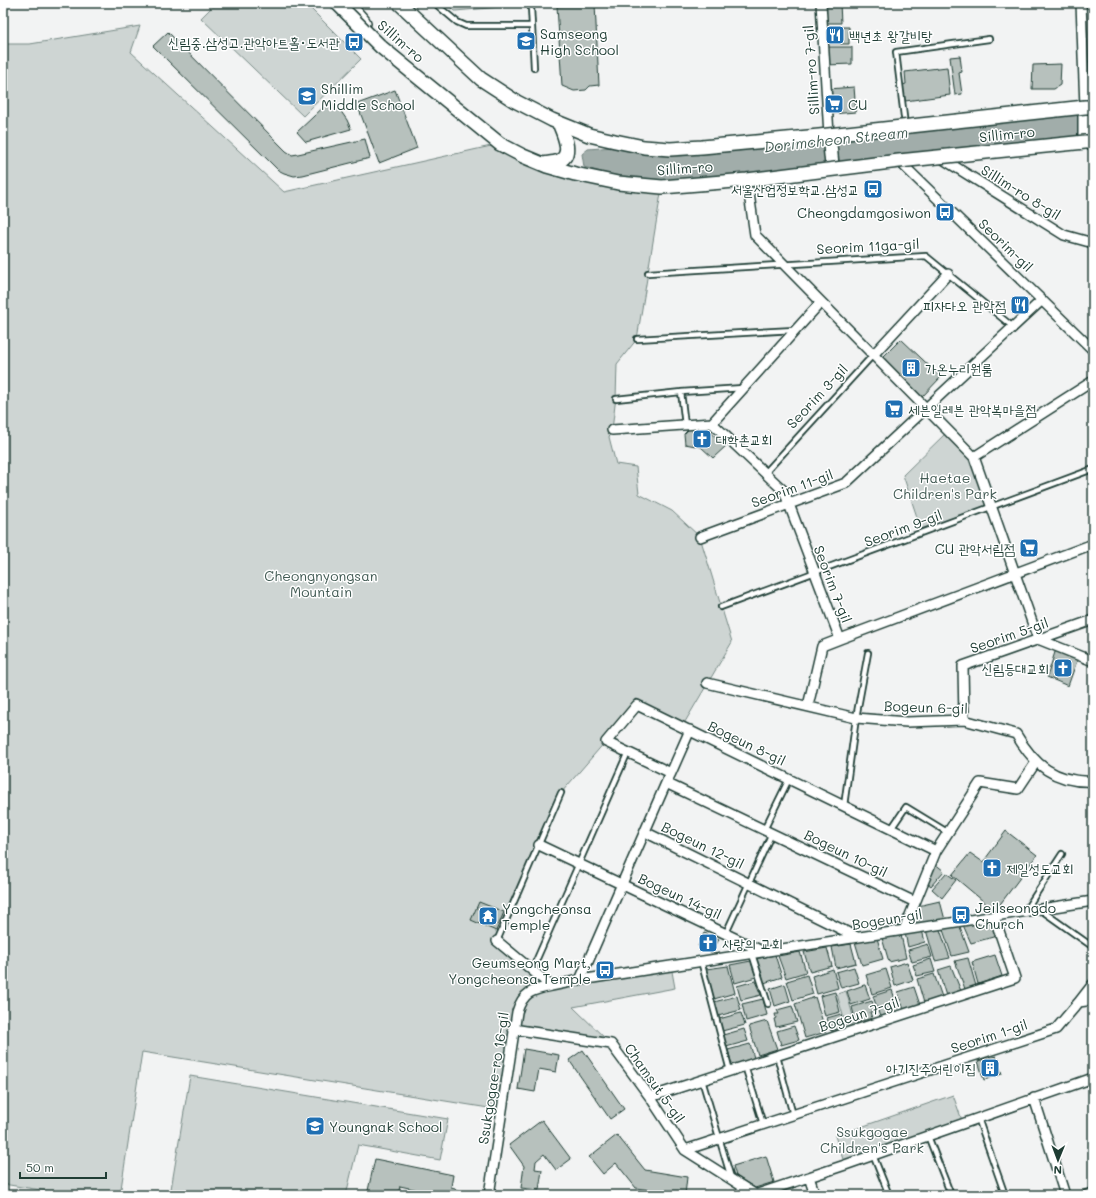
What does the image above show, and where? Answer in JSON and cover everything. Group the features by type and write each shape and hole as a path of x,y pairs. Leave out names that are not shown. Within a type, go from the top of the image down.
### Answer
{"main road":[{"name":"Sillim-ro","path":"338,3 381,47 500,144 541,164 589,178 641,186 662,187 747,180 833,168 1088,141"},
{"path":"347,3 363,21 367,33"},
{"name":"Sillim-ro","path":"401,4 480,79 515,101 559,123 589,135 644,147 670,149 702,147 1089,107"},
{"path":"1088,141 1089,107"},
{"path":"541,164 559,161 563,159 566,153 567,144 559,123"},
{"path":"829,135 833,168"}],"street":[{"path":"611,3 628,3"},
{"name":"Sillim-ro 7-gil","path":"821,3 829,135"},
{"path":"1080,3 1089,107"},
{"name":"Sillim-ro 8-gil","path":"938,156 1064,235 1093,243"},
{"name":"Seorim-gil","path":"899,161 1093,350"},
{"path":"747,180 755,235 974,456 1038,639 1093,661"},
{"path":"873,355 948,274"},
{"name":"Seorim 11-gil","path":"700,537 846,483 1042,300"},
{"path":"612,430 712,423 821,302"},
{"path":"974,456 1093,382"},
{"name":"Seorim 7-gil","path":"712,423 784,492 840,640 1093,544"},
{"name":"Seorim 5-gil","path":"964,720 963,666 1093,620"},
{"path":"808,706 822,646 840,640"},
{"name":"Bogeun 6-gil","path":"707,683 856,718 907,722 964,720 1016,734 1028,754 1046,770 1058,776 1072,780 1093,781"},
{"name":"Bogeun 8-gil","path":"628,752 606,742 637,705 936,851"},
{"path":"622,884 690,730"},
{"path":"628,752 671,773"},
{"path":"904,930 936,851 980,783 1018,789 1036,762"},
{"name":"Bogeun 10-gil","path":"666,783 915,902"},
{"name":"Bogeun 12-gil","path":"645,832 857,938"},
{"name":"Bogeun 14-gil","path":"539,845 764,952"},
{"name":"Bogeun 14-gil","path":"580,980 622,884"},
{"name":"Bogeun-gil","path":"551,986 701,961 1093,901"},
{"name":"Bogeun 7-gil","path":"650,1097 1015,978 994,916"},
{"path":"498,942 551,986"},
{"path":"1079,1002 1093,984"},
{"name":"Ssukgogae-ro 16-gil","path":"489,1195 513,1029 519,1004 530,992 551,986"},
{"path":"1079,1002 1093,1000"},
{"name":"Seorim 1-gil","path":"685,1150 1056,1029 1079,1002"},
{"name":"Chamsut 5-gil","path":"513,1029 611,1044 650,1097 685,1150 756,1195"},
{"path":"756,1195 1093,1078"},
{"path":"1034,1098 1065,1195"},
{"path":"809,1177 815,1195"},
{"path":"1086,1195 1093,1193"}],"lane":[{"path":"436,3 457,22 466,26 532,26"},
{"path":"531,6 534,68"},
{"path":"905,126 896,52 989,39"},
{"name":"Seorim 11ga-gil","path":"648,273 926,256 1013,327"},
{"path":"637,339 796,330"},
{"name":"Seorim 3-gil","path":"765,473 873,355"},
{"path":"616,399 681,392 744,388"},
{"path":"681,392 685,425"},
{"name":"Seorim 9-gil","path":"721,607 1093,469"},
{"path":"844,806 856,718 868,652"},
{"path":"532,970 628,752"},
{"path":"768,831 789,779"},
{"path":"498,942 561,793"},
{"path":"891,829 906,807 947,832"},
{"name":"Bogeun 12-gil","path":"749,884 768,831"},
{"path":"1025,912 1062,854"},
{"name":"Bogeun 14-gil","path":"726,934 749,884"},
{"path":"1040,910 1093,947"},
{"path":"752,954 768,1004"},
{"path":"701,961 730,1071"},
{"path":"777,1056 793,1115"},
{"path":"745,1066 763,1124"},
{"path":"702,1080 731,1179"},
{"path":"978,1118 1005,1195"},
{"path":"928,1136 951,1195"},
{"path":"873,1155 889,1195"}],"green space":[{"path":"216,3 305,3 361,59 303,116 201,18"},
{"path":"447,3 548,3 455,11"},
{"name":"Cheongnyongsan Mountain","path":"140,26 131,52 284,192 500,144 523,156 662,187 637,339 617,364 616,399 612,430 609,437 616,464 636,467 639,494 672,511 700,537 732,642 682,727 637,705 561,793 498,941 551,986 671,966 675,988 573,1007 611,1044 513,1029 501,1110 142,1052 120,1195 73,1195 3,1184 3,44 30,44"},
{"name":"Haetae Children's Park","path":"948,431 974,457 991,507 922,532 903,475"},
{"path":"846,991 855,1023 846,1026 837,994"},
{"path":"190,1076 448,1119 440,1160 358,1145 346,1195 170,1195"},
{"name":"Ssukgogae Children's Park","path":"953,1095 963,1123 845,1165 835,1136"}],"water":[{"name":"Dorimcheon Stream","path":"1093,112 1093,139 664,183 618,177 584,167 582,154 588,149 614,147 639,153 670,155"}],"building":[{"path":"824,3 840,3 841,23 824,23"},
{"path":"595,4 599,85 590,86 586,90 574,91 562,86 557,6"},
{"path":"1090,12 1093,12 1093,36 1090,36"},
{"path":"826,27 849,27 849,44 826,44"},
{"path":"168,32 286,151 292,155 365,139 370,158 303,175 294,176 278,170 153,46"},
{"path":"826,47 852,47 852,64 826,65"},
{"path":"960,56 962,72 959,73 962,94 955,95 950,57"},
{"path":"1087,61 1093,62 1093,81 1087,81"},
{"path":"1061,64 1060,85 1054,89 1032,89 1033,65"},
{"path":"947,67 950,95 905,101 902,85 906,84 905,72"},
{"path":"854,87 856,112 831,114 829,89"},
{"path":"395,90 417,148 379,163 357,104"},
{"path":"330,101 340,110 351,129 306,142 297,132"},
{"name":"가온누리원룸","path":"901,339 941,377 922,397 882,358"},
{"name":"대학촌교회","path":"689,429 707,429 726,446 713,458 701,447 685,444 684,434"},
{"name":"신림등대교회","path":"1056,649 1078,658 1068,686 1047,677"},
{"name":"제일성도교회","path":"1006,831 1037,855 995,911 952,875 970,853 983,862"},
{"path":"934,863 944,871 931,886 926,882"},
{"path":"946,873 956,880 942,898 932,889"},
{"path":"940,901 945,920 910,926 918,906"},
{"name":"Yongcheonsa Temple","path":"479,902 504,912 496,931 471,920"},
{"path":"991,919 997,936 971,943 963,925"},
{"path":"959,924 969,952 952,956 942,927"},
{"path":"939,927 950,958 935,961 926,930"},
{"path":"922,930 925,942 908,947 905,933"},
{"name":"사랑의 교회","path":"704,933 719,939 712,953 698,946"},
{"path":"901,935 906,958 889,962 882,938"},
{"path":"877,938 883,959 862,965 855,942"},
{"path":"851,944 856,963 836,968 832,947"},
{"path":"928,944 932,957 912,962 908,950"},
{"path":"827,948 832,966 810,972 804,952"},
{"path":"800,952 806,972 786,978 778,956"},
{"path":"775,955 782,977 764,983 755,959"},
{"path":"995,955 1002,976 978,984 972,962"},
{"path":"968,958 976,986 965,989 955,961"},
{"path":"931,959 935,972 917,976 913,965"},
{"path":"751,961 756,977 735,983 730,965"},
{"path":"907,962 913,980 895,986 890,967"},
{"path":"728,966 735,993 714,999 706,969"},
{"path":"951,966 961,991 946,996 938,970"},
{"path":"854,967 859,983 841,988 836,972"},
{"path":"833,969 838,988 817,994 812,976"},
{"path":"886,969 892,988 872,994 866,975"},
{"path":"934,974 942,997 924,1003 917,979"},
{"path":"807,975 813,994 793,1000 787,981"},
{"path":"755,981 761,995 741,1000 737,986"},
{"path":"785,984 790,1001 775,1006 770,989"},
{"path":"864,985 870,999 851,1005 847,991"},
{"path":"914,987 920,1005 904,1010 898,992"},
{"path":"892,990 899,1011 880,1017 873,996"},
{"path":"835,992 840,1012 825,1016 820,996"},
{"path":"737,996 741,1010 718,1016 714,1002"},
{"path":"815,997 826,1032 805,1038 795,1004"},
{"path":"763,999 767,1015 746,1021 742,1004"},
{"path":"872,1001 875,1011 870,1012 872,1018 856,1023 852,1007"},
{"path":"792,1006 797,1022 776,1027 774,1019 776,1018 775,1014 779,1014 777,1010"},
{"path":"741,1013 745,1025 722,1031 719,1019"},
{"path":"841,1014 844,1027 831,1031 827,1018"},
{"path":"767,1021 777,1049 758,1055 749,1026"},
{"path":"794,1026 799,1040 781,1045 777,1031"},
{"path":"744,1029 748,1041 726,1047 723,1035"},
{"path":"750,1044 754,1058 732,1065 728,1050"},
{"path":"524,1049 559,1055 556,1072 539,1069 535,1092 518,1089"},
{"path":"583,1050 624,1109 610,1119 569,1060"},
{"name":"아기진주어린이집","path":"996,1056 1002,1074 984,1080 978,1061"},
{"path":"542,1120 571,1159 556,1170 544,1154 536,1161 535,1169 542,1170 539,1190 521,1188 524,1166 509,1145"},
{"path":"617,1135 645,1170 687,1177 685,1195 636,1188 616,1163 603,1174 589,1157"},
{"path":"766,1156 774,1182 755,1188 736,1176 733,1166"},
{"path":"375,1159 453,1175 451,1187 455,1188 460,1195 441,1195 400,1186 398,1195 367,1195"}],"place":[{"name":"백년초 왕갈비탕","path":"835,35"},
{"name":"Samseong High School","path":"526,41"},
{"name":"신림중.삼성고.관악아트홀·도서관","path":"354,42"},
{"name":"Shillim Middle School","path":"307,96"},
{"name":"CU","path":"834,104"},
{"name":"서울산업정보학교.삼성교","path":"873,189"},
{"name":"Cheongdamgosiwon","path":"945,212"},
{"name":"피자다오 관악점","path":"1020,305"},
{"name":"가온누리원룸","path":"911,368"},
{"name":"세븐일레븐 관악복마을점","path":"894,409"},
{"name":"대학촌교회","path":"702,439"},
{"name":"CU 관악서림점","path":"1029,548"},
{"name":"신림등대교회","path":"1063,668"},
{"name":"제일성도교회","path":"992,868"},
{"name":"Jeilseongdo Church","path":"961,915"},
{"name":"Yongcheonsa Temple","path":"488,916"},
{"name":"사랑의 교회","path":"708,943"},
{"name":"Geumseong Mart, Yongcheonsa Temple","path":"605,970"},
{"name":"아기진주어린이집","path":"990,1068"},
{"name":"Youngnak School","path":"315,1126"}]}
